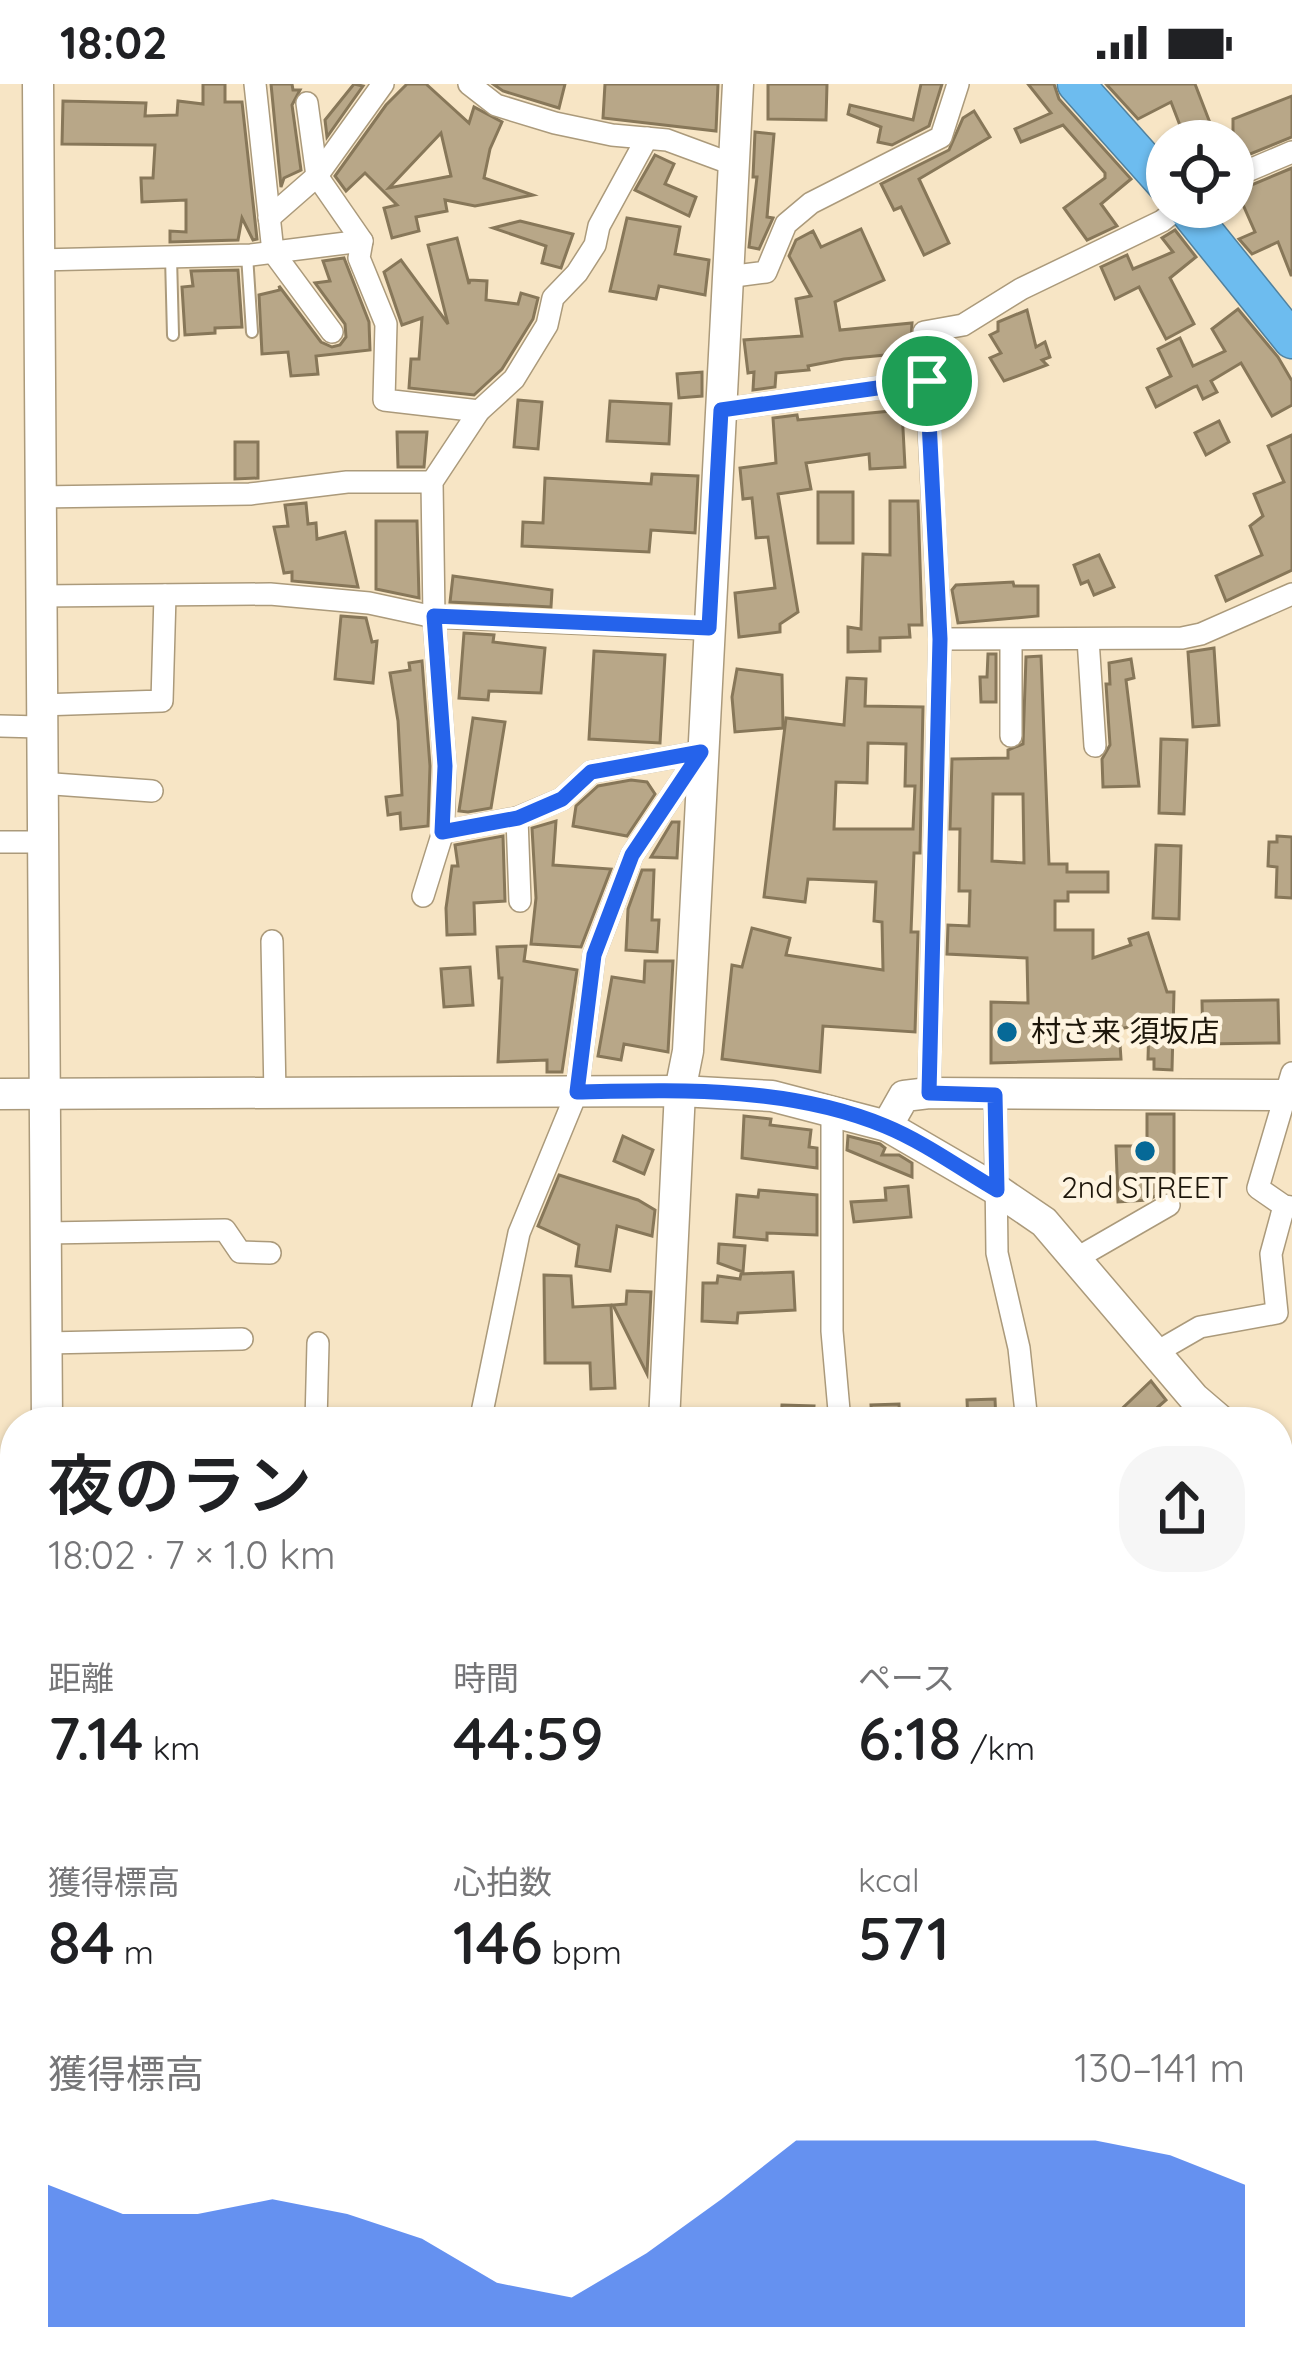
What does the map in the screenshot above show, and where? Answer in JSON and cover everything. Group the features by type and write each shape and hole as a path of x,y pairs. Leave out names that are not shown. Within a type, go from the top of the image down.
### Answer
{"highway":[{"path":"1076,84 1146,162"},
{"path":"1200,228 1292,340"}],"street":[{"path":"38,84 47,1407"},
{"path":"255,84 273,253 332,332"},
{"path":"269,218 317,176 383,84"},
{"path":"469,84 496,105 515,111 613,135 667,140 732,164"},
{"path":"665,1407 738,84"},
{"path":"727,277 766,272 786,224 811,203 940,136 958,84"},
{"path":"307,103 317,176 362,241 358,258 386,323 385,400 479,411"},
{"path":"423,896 442,832 445,766 434,616 432,482 479,411 514,380 547,325 553,298 596,245 599,226 647,138"},
{"path":"1254,168 1292,152"},
{"path":"929,1093 940,639 924,332 963,325 1021,289 1147,228"},
{"path":"38,260 247,255 362,241"},
{"path":"721,410 927,381"},
{"path":"38,497 250,494 346,482 432,482"},
{"path":"40,596 270,594 369,603 434,616 709,628"},
{"path":"940,639 1182,638 1292,594"},
{"path":"0,725 162,701 165,595"},
{"path":"1088,639 1095,746"},
{"path":"1011,640 1011,736"},
{"path":"442,832 518,818 562,799 591,772 701,752"},
{"path":"483,1407 519,1233 577,1092 594,955 632,855 701,752"},
{"path":"40,783 152,791"},
{"path":"518,818 520,901"},
{"path":"0,842 40,842"},
{"path":"272,941 274,1095"},
{"path":"886,1126 904,1096 929,1093 1291,1087 1258,1188 1288,1207 1271,1254 1277,1313 1200,1327 1155,1353"},
{"path":"0,1094 680,1090 772,1096 832,1109 886,1126 1043,1222 1204,1407"},
{"path":"995,1095 997,1252 1019,1348 1026,1407"},
{"path":"832,1109 832,1331 839,1407"},
{"path":"1077,1258 1169,1205"},
{"path":"46,1233 225,1230 240,1252 269,1253"},
{"path":"46,1343 242,1339"},
{"path":"316,1407 317,1343"}],"lane":[{"path":"247,255 252,332"},
{"path":"171,257 173,334"}],"building":[{"path":"203,84 225,84 225,102 242,102 257,239 253,240 242,218 238,240 170,242 170,231 186,232 186,200 142,202 141,178 153,178 155,145 62,144 63,101 146,103 145,116 177,115 178,101 203,104"},
{"path":"271,84 292,84 293,90 300,90 292,105 301,170 284,178 281,187"},
{"path":"354,84 363,86 327,137 325,120"},
{"path":"407,84 426,84 469,123 474,107 502,122 484,178 533,195 475,206 445,200 447,211 416,217 419,231 392,238 384,208 397,205 365,173 346,191 335,176","holes":["441,133 451,176 389,188"]},
{"path":"493,84 565,84 559,108"},
{"path":"605,84 718,84 716,131 603,118"},
{"path":"768,84 827,84 826,120 768,119"},
{"path":"921,84 942,84 929,126 892,145 878,142 881,127 848,114 850,105 913,120"},
{"path":"1028,84 1054,84 1059,99 1131,179 1101,204 1117,226 1087,240 1064,208 1105,178 1105,173 1063,125 1021,142 1015,129 1051,113"},
{"path":"1106,84 1195,84 1209,120 1178,120 1171,102 1138,119"},
{"path":"1292,96 1292,137 1254,152 1254,120 1233,119"},
{"path":"974,111 990,137 919,179 949,243 924,255 901,207 894,210 881,184 949,150 963,118"},
{"path":"755,132 774,134 767,217 773,218 759,249 749,247 757,177 753,177"},
{"path":"655,155 674,164 665,184 696,197 689,216 635,190"},
{"path":"1292,168 1292,275 1278,242 1252,254 1239,239 1255,232 1254,184"},
{"path":"627,218 680,227 675,254 709,260 705,295 659,286 656,299 610,291"},
{"path":"520,221 573,234 561,268 542,263 546,246 493,228"},
{"path":"861,229 884,280 835,302 840,330 912,323 910,358 886,361 886,355 808,366 809,370 776,373 775,387 753,390 754,372 748,373 744,340 802,336 796,299 811,296 789,256 796,240 813,231 821,247"},
{"path":"1175,230 1196,257 1170,278 1194,324 1166,339 1139,287 1115,299 1101,267 1127,255 1133,269 1173,252 1162,238"},
{"path":"457,238 469,284 470,280 487,281 486,300 518,304 521,293 538,298 533,319 502,369 474,395 409,388 411,359 419,359 422,318 402,325 384,272 401,260 448,324 428,245"},
{"path":"344,258 369,322 370,350 316,356 318,374 291,376 288,352 262,354 259,295 280,290 279,286 321,342 340,345 346,337 345,324 315,283 330,281 323,261"},
{"path":"238,270 242,327 185,335 182,287 193,286 191,271"},
{"path":"1238,309 1292,381 1292,405 1272,416 1241,363 1211,381 1217,392 1203,399 1197,386 1156,407 1147,388 1171,376 1158,349 1180,338 1193,366 1225,351 1212,329"},
{"path":"1027,310 1036,347 1045,342 1050,357 1042,360 1047,365 1004,381 990,358 1001,353 990,335 998,331 998,322"},
{"path":"702,372 702,396 679,398 677,374"},
{"path":"518,400 542,402 538,449 514,447"},
{"path":"610,401 671,404 669,444 607,441"},
{"path":"902,410 905,467 870,469 869,454 806,463 811,489 778,494 798,612 780,624 780,632 739,637 735,593 775,588 768,537 756,538 752,498 743,499 740,468 776,463 773,418"},
{"path":"1219,421 1229,442 1206,455 1195,433"},
{"path":"397,432 427,432 424,467 398,467"},
{"path":"1292,435 1292,570 1226,601 1216,576 1262,555 1250,526 1263,516 1254,494 1284,482 1268,446"},
{"path":"235,442 258,442 258,478 235,479"},
{"path":"652,474 698,476 695,533 651,530 649,552 522,546 523,522 543,523 545,478 651,484"},
{"path":"818,492 853,492 853,543 818,543"},
{"path":"890,501 918,501 922,625 909,625 910,637 880,638 880,651 848,652 848,627 861,629 863,554 890,555"},
{"path":"306,503 308,524 316,523 317,539 345,532 358,587 292,581 292,572 284,573 274,527 288,526 285,505"},
{"path":"376,521 417,521 419,598 376,589"},
{"path":"1099,555 1114,587 1094,595 1088,581 1081,584 1074,565"},
{"path":"453,576 552,590 551,607 450,602"},
{"path":"1013,582 1014,586 1038,586 1038,616 958,623 952,590 956,585"},
{"path":"341,616 366,618 372,642 377,641 373,683 335,679"},
{"path":"464,633 545,648 541,693 489,691 488,700 459,698"},
{"path":"1214,648 1219,725 1193,727 1188,652"},
{"path":"594,651 665,655 660,743 589,739"},
{"path":"988,654 996,654 996,702 981,702 980,677 987,677"},
{"path":"1041,656 1049,864 1067,864 1067,872 1108,872 1108,892 1068,892 1068,901 1055,901 1055,930 1093,930 1093,958 1131,945 1129,939 1148,933 1167,992 1174,992 1172,1070 1154,1069 1154,1059 1148,1059 1149,1023 1119,1029 1121,1059 991,1063 991,1002 1028,1003 1027,958 947,954 948,925 969,926 970,891 959,891 960,829 950,829 952,759 1008,758 1008,750 1023,744 1026,657","holes":["993,794 1023,794 1024,863 992,861"]},
{"path":"1131,659 1134,678 1126,680 1139,786 1103,787 1102,759 1110,745 1109,663"},
{"path":"422,661 430,766 428,826 401,829 400,813 388,815 386,797 402,795 390,673 410,670 409,663"},
{"path":"737,669 782,675 783,728 735,732 732,697"},
{"path":"847,678 866,679 865,706 923,707 920,853 914,853 911,932 918,932 915,1032 823,1026 820,1072 722,1059 732,965 742,967 752,928 790,938 786,955 883,970 882,922 874,921 876,882 808,879 805,902 764,897 786,718 844,725","holes":["868,743 906,744 905,786 915,786 913,829 834,829 836,782 867,783"]},
{"path":"473,718 505,722 491,808 468,812 459,811"},
{"path":"1161,739 1187,740 1184,814 1159,813"},
{"path":"647,782 655,794 627,836 573,826 576,806 598,786"},
{"path":"556,821 553,865 611,869 581,947 531,944 536,898 532,828"},
{"path":"672,822 679,822 677,858 651,857"},
{"path":"503,836 505,901 474,903 475,934 447,935 452,866 458,866 455,845"},
{"path":"1277,836 1292,837 1292,898 1276,897 1277,867 1268,866 1269,842 1277,842"},
{"path":"1156,845 1181,846 1179,919 1153,918"},
{"path":"642,870 654,870 652,920 659,920 657,952 626,950 628,909"},
{"path":"526,946 524,961 577,970 562,1072 547,1072 547,1060 498,1062 502,978 497,947"},
{"path":"645,961 673,961 668,1052 624,1044 621,1060 598,1056 612,977 644,982"},
{"path":"470,967 473,1005 444,1007 441,969"},
{"path":"1278,1000 1279,1043 1203,1044 1202,1001"},
{"name":"2nd STREET","path":"1147,1114 1174,1114 1174,1191 1148,1200 1118,1202 1116,1146 1147,1146"},
{"path":"744,1116 811,1130 809,1147 817,1148 817,1168 742,1158"},
{"path":"623,1136 653,1150 644,1174 614,1161"},
{"path":"848,1136 880,1144 885,1148 882,1155 899,1155 912,1163 912,1177 847,1150"},
{"path":"559,1175 655,1210 652,1236 617,1226 610,1271 576,1266 579,1245 538,1226"},
{"path":"908,1186 911,1217 854,1222 851,1202 886,1200 885,1188"},
{"path":"759,1190 817,1195 817,1235 767,1233 767,1240 734,1237 737,1195 758,1197"},
{"path":"719,1244 745,1246 743,1272 718,1263"},
{"path":"793,1272 795,1310 738,1313 737,1323 702,1321 703,1283 717,1283 718,1276 740,1279 741,1274"},
{"path":"544,1275 571,1276 573,1307 611,1305 615,1388 591,1389 590,1363 545,1363"},
{"path":"627,1291 651,1292 647,1374 613,1305 626,1304"},
{"path":"1151,1381 1166,1400 1158,1407 1124,1407"},
{"path":"995,1399 995,1407 967,1407 967,1400"}],"place":[{"name":"村さ来 須坂店","path":"1007,1032"},
{"name":"2nd STREET","path":"1145,1151"}],"route":[{"path":"927,381 940,639 929,1093 995,1095 997,1190 886,1126 832,1109 772,1096 680,1090 577,1092 594,955 632,855 701,752 591,772 562,799 518,818 442,832 445,766 434,616 709,628 721,410 927,381"}]}
